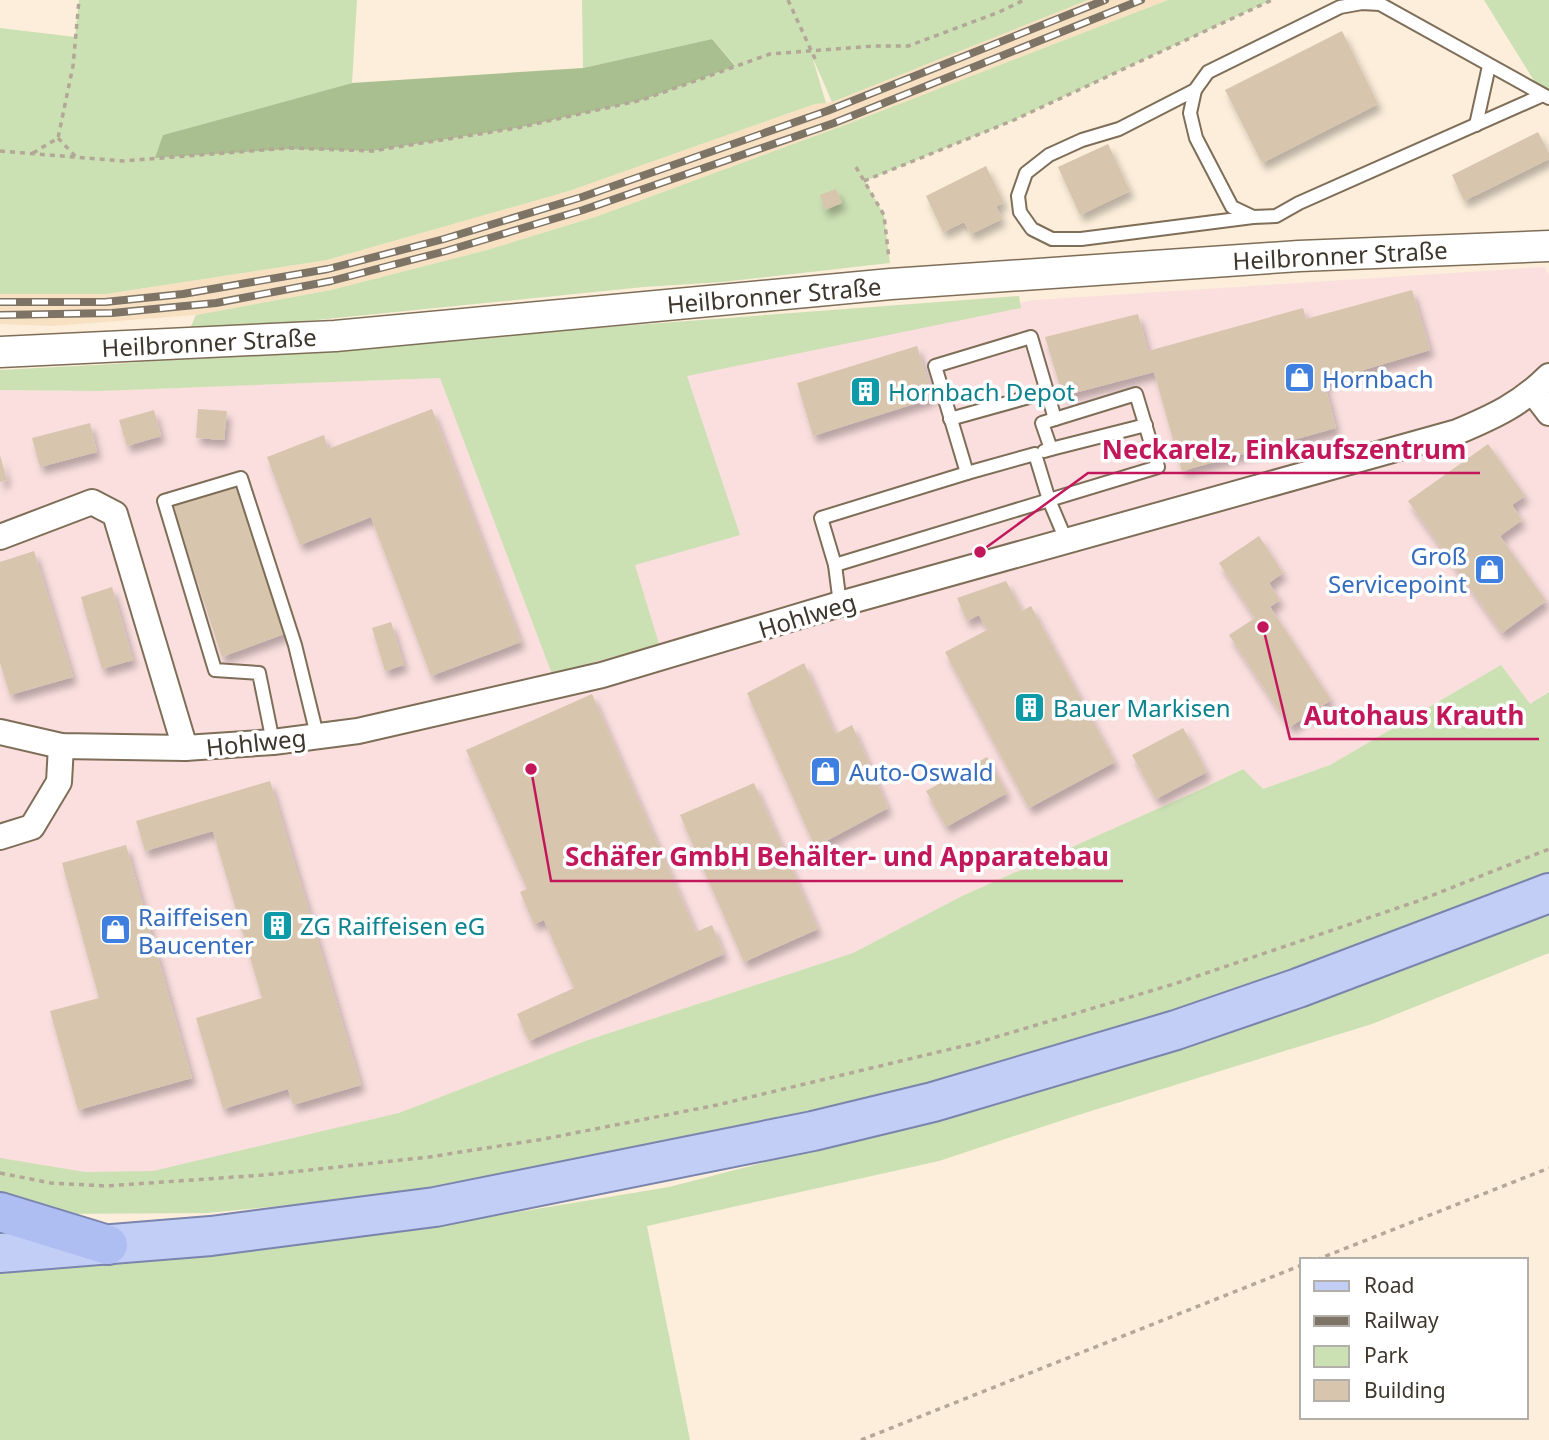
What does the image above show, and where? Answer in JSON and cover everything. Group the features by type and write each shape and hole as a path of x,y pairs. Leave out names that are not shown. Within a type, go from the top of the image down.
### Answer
{"highway":[{"path":"0,1212 108,1245"}],"main road":[{"path":"0,1253 211,1236 435,1206 813,1131 933,1102 1053,1068 1274,997 1549,893"}],"street":[{"name":"Heilbronner Straße","path":"0,352 335,336 891,284 1298,256 1549,246"},
{"name":"Hohlweg","path":"0,732 61,746 185,748 273,742 358,731 602,675 840,604 1457,432 1499,415 1541,384 1549,413"},
{"path":"0,537 92,502 115,514 185,748"},
{"path":"0,836 32,827 59,782 61,746"}],"lane":[{"path":"1253,217 1232,207 1196,138 1191,113 1195,90 1208,72 1340,7 1362,3 1380,4 1546,97"},
{"path":"1476,125 1489,66"},
{"path":"1195,90 1119,129 1082,140 1049,155 1026,173 1018,196 1020,212 1032,229 1052,239 1081,239 1276,216 1476,125 1546,97"},
{"path":"967,473 934,366 1031,337 1055,419"},
{"path":"950,419 1047,393"},
{"path":"835,565 1158,467 1136,394 1042,423 1051,449"},
{"path":"840,604 835,565 821,517 1051,449 1146,425"},
{"path":"1035,454 1049,500 1066,540"},
{"path":"273,742 259,673 215,670 164,501 241,478 295,645 317,736"}],"path":[{"path":"31,153 58,138 73,66 79,0"},
{"path":"788,0 816,61"},
{"path":"0,151 123,161 289,149 372,151 517,128 642,100 770,54 908,46 1024,0"},
{"path":"864,181 1014,120 1272,0"},
{"path":"58,138 77,158"},
{"path":"856,167 884,215 891,284"},
{"path":"0,1173 51,1183 106,1186 264,1175 468,1151 717,1105 976,1043 1174,984 1418,901 1549,849"},
{"path":"1322,1258 1549,1168"},
{"path":"861,1440 1300,1266"}],"shaded area":[{"path":"1088,0 1168,0 853,122 598,216 487,250 331,290 196,315 53,326 0,324 0,294 106,294 327,260 569,191 815,104 832,102"},
{"path":"1544,267 1549,275 1549,691 1530,705 1501,665 1330,765 1263,789 1242,769 962,896 853,953 588,1040 400,1113 264,1175 0,1173 0,390 100,391 440,378 855,331 1035,300"}],"green space":[{"path":"79,0 357,0 352,83 163,135 156,158 289,148 372,151 517,128 642,100 735,65 712,39 583,68 582,0 1088,0 832,102 812,56 826,103 815,104 569,191 327,260 106,294 0,294 0,28 75,37"},
{"path":"1168,0 1272,0 1014,120 865,181 884,215 890,263 722,282 644,287 188,333 196,315 331,290 487,250 598,216 853,122"},
{"path":"1484,0 1549,0 1549,98 1543,95"},
{"path":"712,39 735,66 642,100 517,128 372,151 289,149 155,158 163,135 352,83 583,68"},
{"path":"1019,296 1021,308 687,376 740,535 635,565 659,644 552,674 440,378 100,391 0,390 0,370 114,364"},
{"path":"1501,665 1530,704 1549,692 1549,875 1304,969 1000,1065 833,1110 433,1191 207,1213 49,1214 0,1203 0,1158 85,1172 153,1171 399,1113 588,1040 853,953 962,896 1243,769 1263,789 1330,765"},
{"path":"1549,912 1549,953 1372,1024 939,1161 647,1226 690,1440 0,1440 0,1274 236,1252 446,1224 669,1187 961,1112"}],"building":[{"path":"1342,31 1378,104 1262,163 1225,90"},
{"path":"1538,132 1549,153 1549,159 1464,201 1452,175"},
{"path":"1108,144 1130,191 1080,215 1058,167"},
{"path":"986,166 1004,203 996,206 1002,219 971,234 964,222 943,232 926,196"},
{"path":"836,189 842,203 825,210 820,195"},
{"path":"1412,290 1430,350 1324,382 1336,428 1182,471 1154,372 1063,396 1045,337 1138,314 1148,351 1303,308 1306,319"},
{"name":"Hornbach Depot","path":"917,346 933,398 813,436 797,383"},
{"path":"198,409 227,411 224,440 196,438"},
{"path":"432,409 521,642 431,676 371,517 300,545 267,457 324,435 328,449"},
{"path":"154,410 161,436 127,446 119,420"},
{"path":"90,423 97,452 40,467 32,438"},
{"name":"Groß Servicepoint","path":"1488,444 1525,496 1512,505 1522,520 1500,536 1546,601 1502,633 1408,501"},
{"path":"0,455 7,480 0,482"},
{"path":"241,482 287,633 222,657 171,502"},
{"path":"1259,536 1283,573 1269,583 1280,600 1270,607 1331,700 1290,727 1229,635 1255,618 1219,563"},
{"path":"34,551 73,677 10,695 0,663 0,562"},
{"name":"Bauer Markisen","path":"1006,581 1022,611 1031,606 1115,762 1029,808 945,652 987,630 979,615 967,621 957,598"},
{"path":"112,587 133,660 102,669 81,597"},
{"path":"391,622 404,665 385,671 372,628"},
{"name":"Auto-Oswald","path":"804,663 835,734 852,725 888,808 815,847 747,693"},
{"path":"592,694 696,932 712,925 724,954 529,1041 517,1014 574,988 544,920 534,924 520,892 527,889 466,750"},
{"path":"1183,728 1207,772 1156,799 1132,755"},
{"path":"987,757 1007,793 946,827 926,791"},
{"name":"ZG Raiffeisen eG","path":"270,781 361,1085 293,1105 288,1089 223,1109 196,1018 262,998 213,831 145,851 136,821"},
{"path":"754,783 818,929 744,962 680,815"},
{"name":"Raiffeisen Baucenter","path":"126,845 192,1078 78,1110 50,1011 99,998 62,863"}],"railway":[{"path":"0,302 105,302 183,294 328,269 444,239 582,197 827,111 1105,0"},
{"path":"0,315 112,313 216,303 331,281 446,251 583,210 834,123 1141,0"}],"place":[{"name":"Hornbach","path":"1299,378"},
{"name":"Hornbach Depot","path":"865,391"},
{"name":"Neckarelz, Einkaufszentrum","path":"980,552"},
{"name":"Groß Servicepoint","path":"1490,569"},
{"name":"Autohaus Krauth","path":"1263,627"},
{"name":"Bauer Markisen","path":"1030,707"},
{"name":"Schäfer GmbH Behälter- und Apparatebau","path":"531,769"},
{"name":"Auto-Oswald","path":"826,771"},
{"name":"ZG Raiffeisen eG","path":"277,925"},
{"name":"Raiffeisen Baucenter","path":"115,930"}]}
